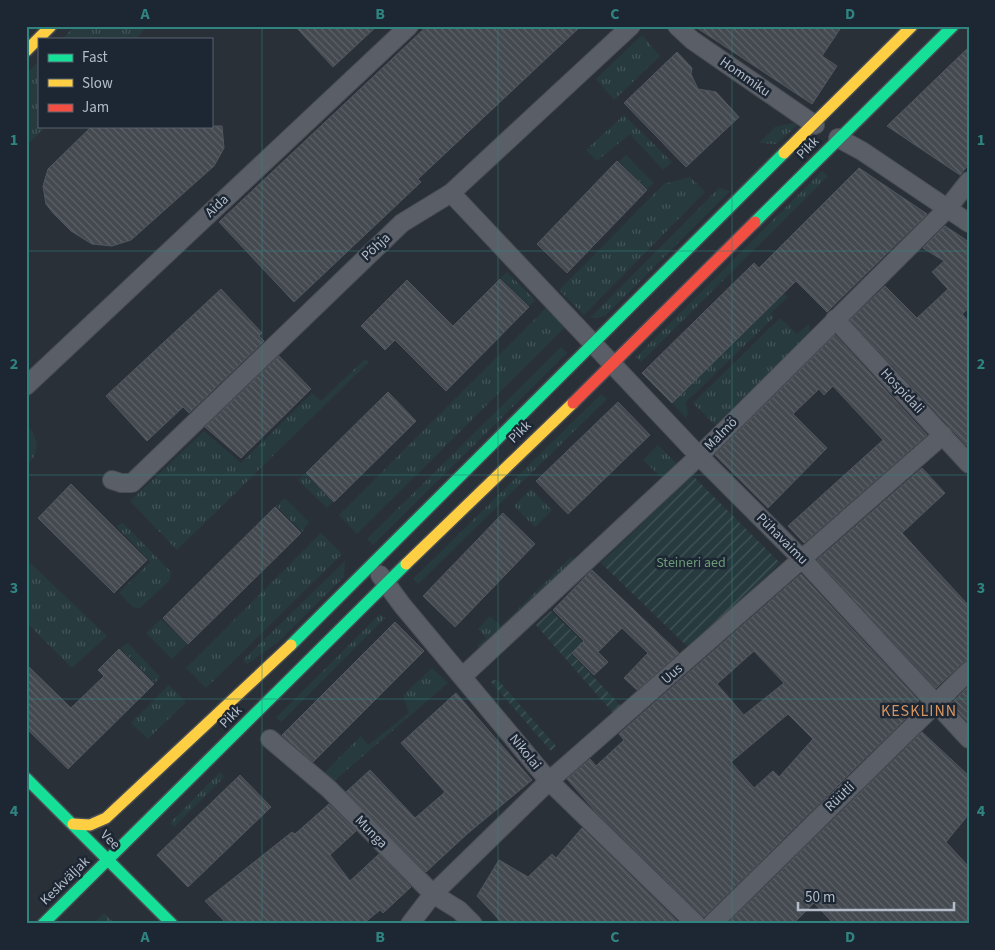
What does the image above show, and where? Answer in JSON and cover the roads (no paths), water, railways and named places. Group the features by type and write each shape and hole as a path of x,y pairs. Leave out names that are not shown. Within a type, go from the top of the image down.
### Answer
{"main road":[{"path":"39,38 51,26"},
{"name":"Pikk","path":"73,824 90,825 106,818 272,663 593,342 815,125 912,26"},
{"name":"Pikk","path":"108,860 386,583 953,26"},
{"path":"26,51 38,39"},
{"name":"Vee","path":"26,778 172,924"},
{"name":"Keskväljak","path":"43,924 108,860"}],"street":[{"name":"Aida","path":"26,386 409,26"},
{"name":"Põhja","path":"112,480 121,483 132,483 402,223 451,193 631,26"},
{"name":"Hommiku","path":"678,26 692,40 815,125"},
{"path":"838,138 862,151 969,224"},
{"name":"Malmö","path":"463,676 699,456 947,208 969,180"},
{"name":"Pühavaimu","path":"451,193 699,456 803,560 969,739"},
{"name":"Hospidali","path":"835,319 969,464"},
{"name":"Uus","path":"410,924 433,894 549,782 944,435"},
{"name":"Nikolai","path":"373,564 386,583 549,782 696,924"},
{"name":"Rüütli","path":"712,924 969,671"},
{"name":"Munga","path":"270,739 329,789 433,894 459,910 473,924"}],"district":[{"name":"KESKLINN","path":"919,711"}],"park label":[{"name":"Steineri aed","path":"691,563"}]}
